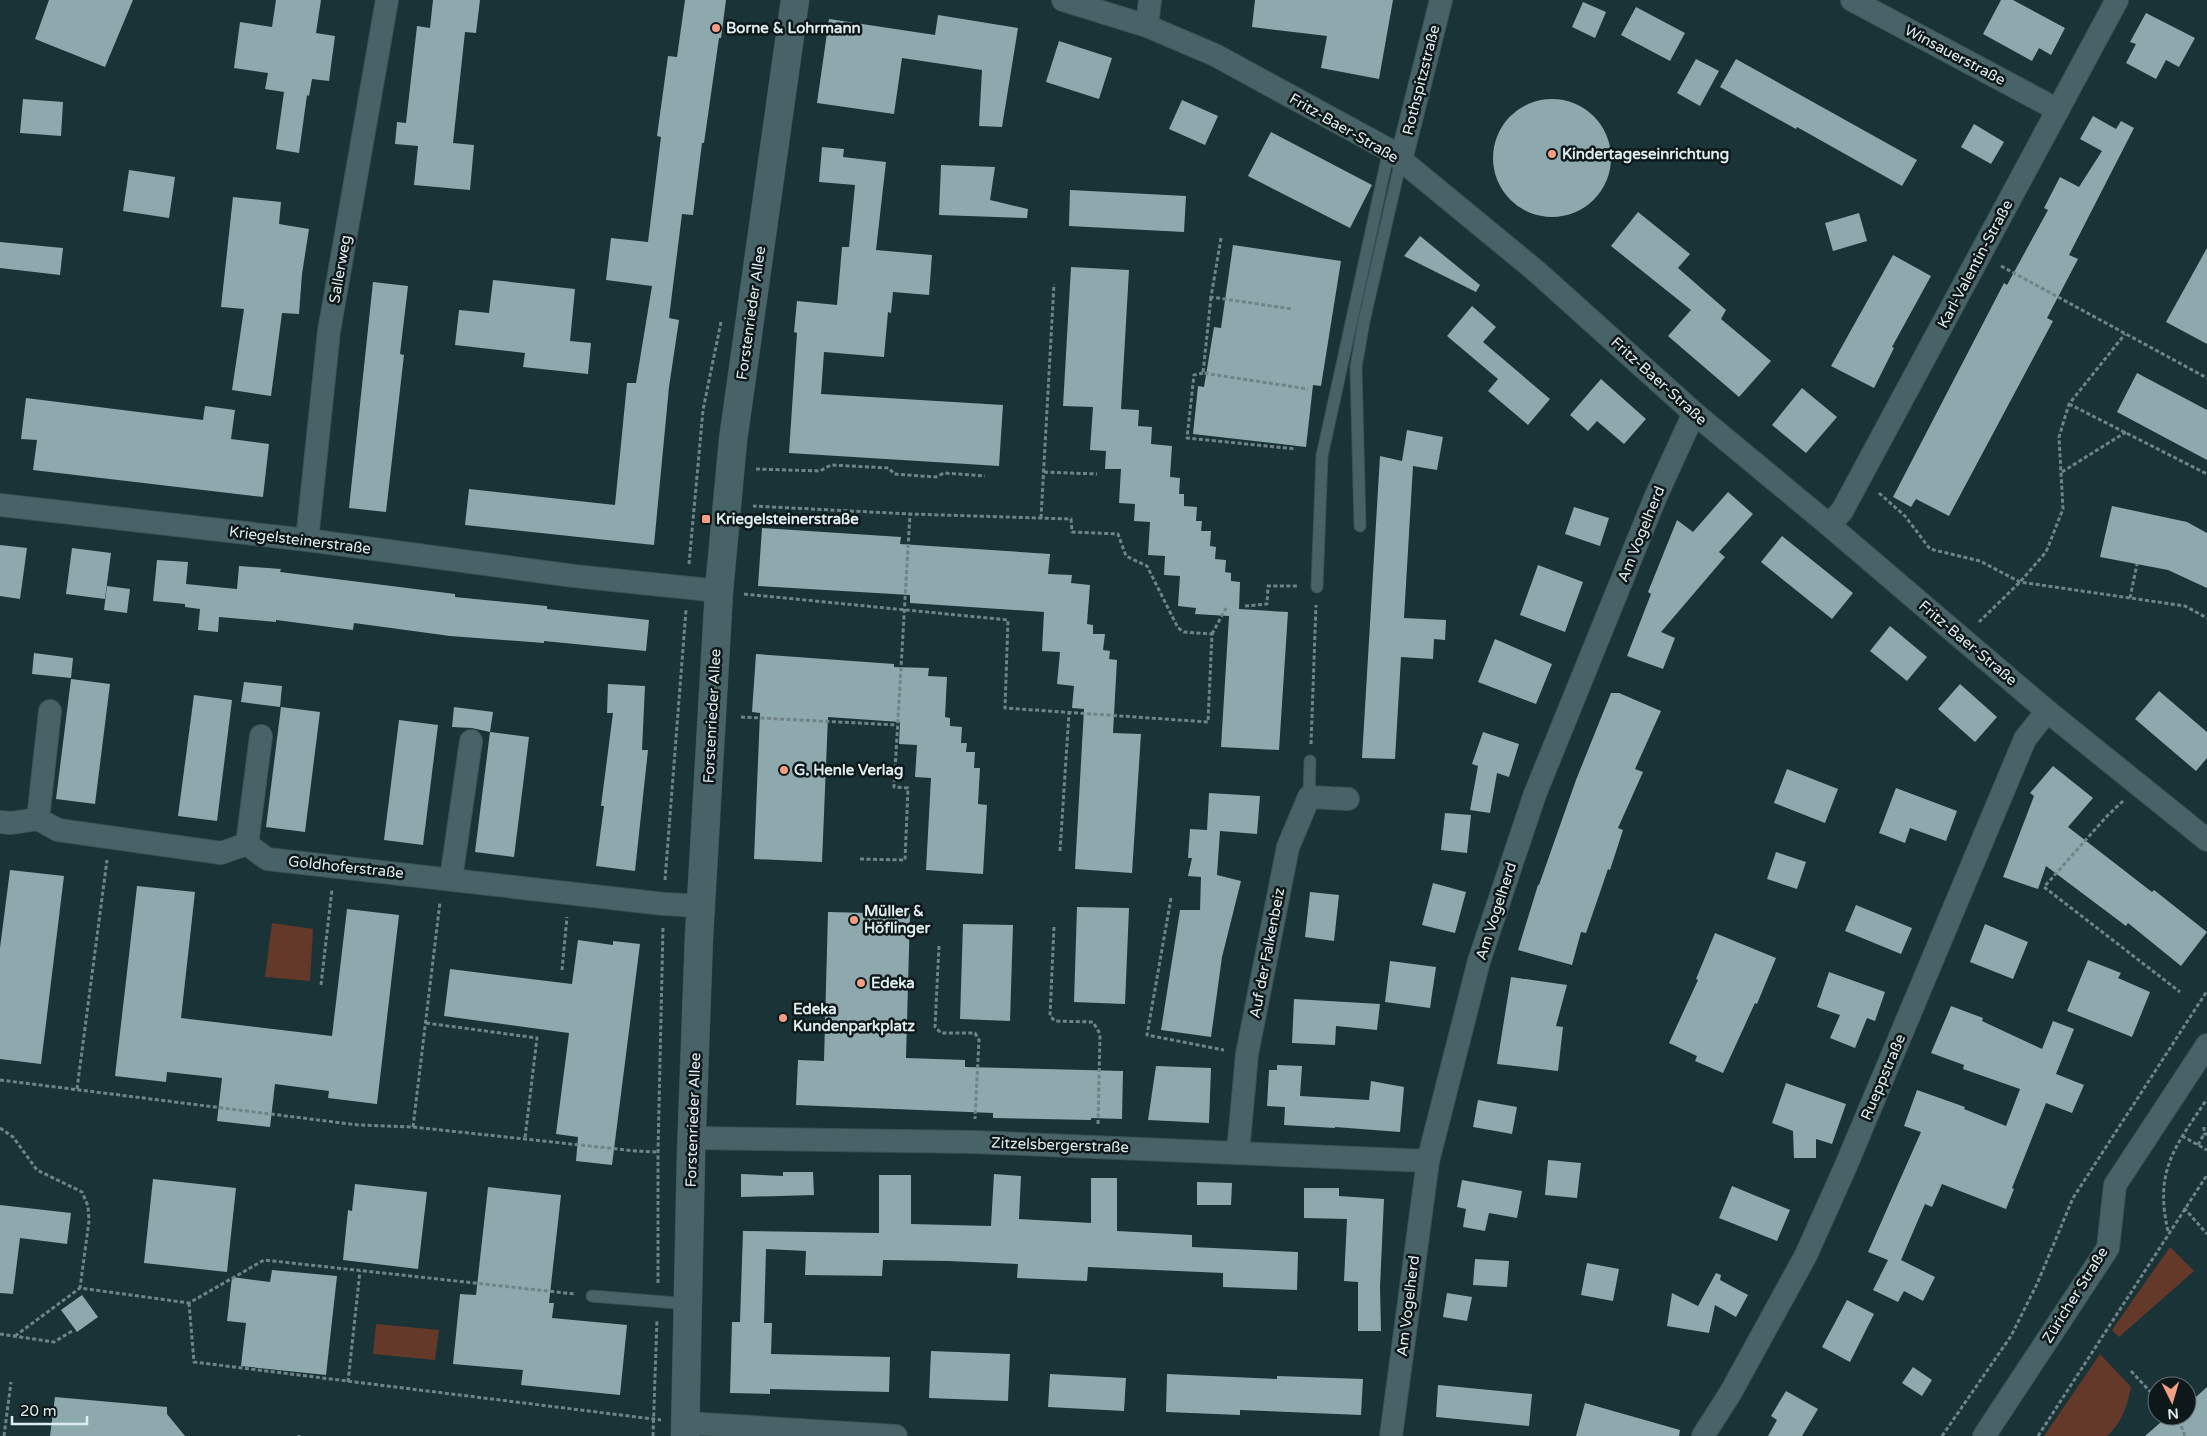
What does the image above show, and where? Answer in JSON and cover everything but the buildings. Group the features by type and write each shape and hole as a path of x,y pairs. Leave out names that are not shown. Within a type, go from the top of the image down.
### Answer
{"street":[{"name":"Sallerweg","path":"307,540 329,331 386,0"},
{"name":"Forstenrieder Allee","path":"685,1429 692,1138 701,906 719,591 734,440 795,0"},
{"name":"Fritz-Baer-Straße","path":"1063,0 1147,26 1215,55 1395,155 1536,271 1694,413 1829,525 2047,711 2207,840"},
{"path":"1147,26 1150,0"},
{"name":"Rothspitzstraße","path":"1395,155 1441,0"},
{"name":"Winsauerstraße","path":"1852,0 2058,110"},
{"name":"Karl-Valentin-Straße","path":"1829,525 1842,511 2117,0"},
{"name":"Am Vogelherd","path":"1391,1436 1428,1161 1479,961 1536,794 1656,496 1694,413"},
{"name":"Kriegelsteinerstraße","path":"0,506 307,540 555,574 719,591"},
{"path":"38,819 50,711"},
{"name":"Rueppstraße","path":"1703,1436 1731,1392 1806,1255 1859,1134 2025,738 2047,711"},
{"path":"0,822 11,823 38,819 58,830 222,853 247,844 261,736"},
{"path":"447,878 471,741"},
{"path":"1309,797 1348,799"},
{"name":"Auf der Falkenbeiz","path":"1238,1152 1247,1054 1288,847 1309,797"},
{"name":"Goldhoferstraße","path":"247,844 268,859 664,904 701,906"},
{"name":"Züricher Straße","path":"1984,1436 2108,1248 2115,1185 2207,1045"},
{"name":"Zitzelsbergerstraße","path":"692,1138 974,1142 1428,1161"},
{"path":"685,1429 896,1436"}],"lane":[{"path":"1360,526 1356,367 1395,155"},
{"path":"1317,587 1322,456 1395,155"},
{"path":"1309,797 1310,761"},
{"path":"592,1296 688,1304"}],"path":[{"path":"1203,373 1211,297 1221,238"},
{"path":"1980,254 2207,378"},
{"path":"1041,518 1054,284"},
{"path":"1211,297 1292,309"},
{"path":"1963,639 2020,582 2046,552 2063,509 2060,437 2070,404 2125,334"},
{"path":"1296,449 1187,438 1194,375 1203,373 1308,389"},
{"path":"2070,404 2207,474"},
{"path":"2062,472 2126,432"},
{"path":"755,469 820,471 831,465 889,468 894,474 936,477 944,473 985,476"},
{"path":"1044,472 1097,474"},
{"path":"1861,475 1905,516 1930,549 1980,560 2020,582 2184,606 2207,618"},
{"path":"750,506 910,514 1071,519 1072,532 1118,534 1126,556 1147,566 1178,628 1184,632 1212,634"},
{"path":"860,858 905,860 908,788 894,787 910,514"},
{"path":"689,549 696,550"},
{"path":"2130,598 2137,564"},
{"path":"1245,606 1267,604 1268,586 1317,587 1310,761"},
{"path":"653,1436 658,1302 658,1152 664,904 688,588"},
{"path":"719,591 1008,620 1005,708 1208,722 1212,634 1226,608"},
{"path":"1060,852 1069,713"},
{"path":"740,717 897,725"},
{"path":"2140,786 2107,816 2044,887 2180,992"},
{"path":"77,1089 110,837"},
{"path":"321,985 335,866"},
{"path":"413,1127 447,878"},
{"path":"562,970 569,892"},
{"path":"1171,898 1147,1035 1247,1054"},
{"path":"1054,928 1050,1016 1055,1021 1093,1022 1100,1034 1097,1146"},
{"path":"939,946 935,1027 942,1033 975,1033 979,1040 974,1142"},
{"path":"1942,1436 2012,1336 2037,1284 2073,1198 2207,991"},
{"path":"426,1023 537,1038 525,1138"},
{"path":"0,1080 358,1125 413,1127 658,1152"},
{"path":"2168,1232 2164,1213 2163,1187 2167,1164 2182,1136 2207,1099"},
{"path":"2198,1145 2206,1134 2204,1127"},
{"path":"0,1128 13,1137 37,1170 82,1192 88,1206 89,1221 80,1288"},
{"path":"2182,1136 2207,1150"},
{"path":"2038,1436 2102,1340 2168,1232 2207,1174"},
{"path":"2184,1208 2207,1234"},
{"path":"15,1336 80,1288 189,1303 264,1260 592,1296"},
{"path":"348,1382 360,1271"},
{"path":"189,1303 194,1362 654,1419 685,1429"},
{"path":"0,1334 54,1342 72,1331"},
{"path":"2131,1371 2147,1388"},
{"path":"4,1436 11,1382"}],"shaded area":[{"path":"272,923 313,929 310,981 265,977"},
{"path":"2170,1247 2194,1271 2119,1337 2112,1330"},
{"path":"376,1324 439,1330 435,1360 373,1354"},
{"path":"2100,1354 2131,1387 2126,1408 2117,1425 2107,1436 2044,1436"}],"place":[{"name":"Borne & Lohrmann","path":"716,28"},
{"name":"Kindertageseinrichtung","path":"1552,154"},
{"name":"Kriegelsteinerstraße","path":"706,519"},
{"name":"G. Henle Verlag","path":"784,770"},
{"name":"Müller & Höflinger","path":"854,920"},
{"name":"Edeka","path":"861,983"},
{"name":"Edeka Kundenparkplatz","path":"783,1018"}]}
